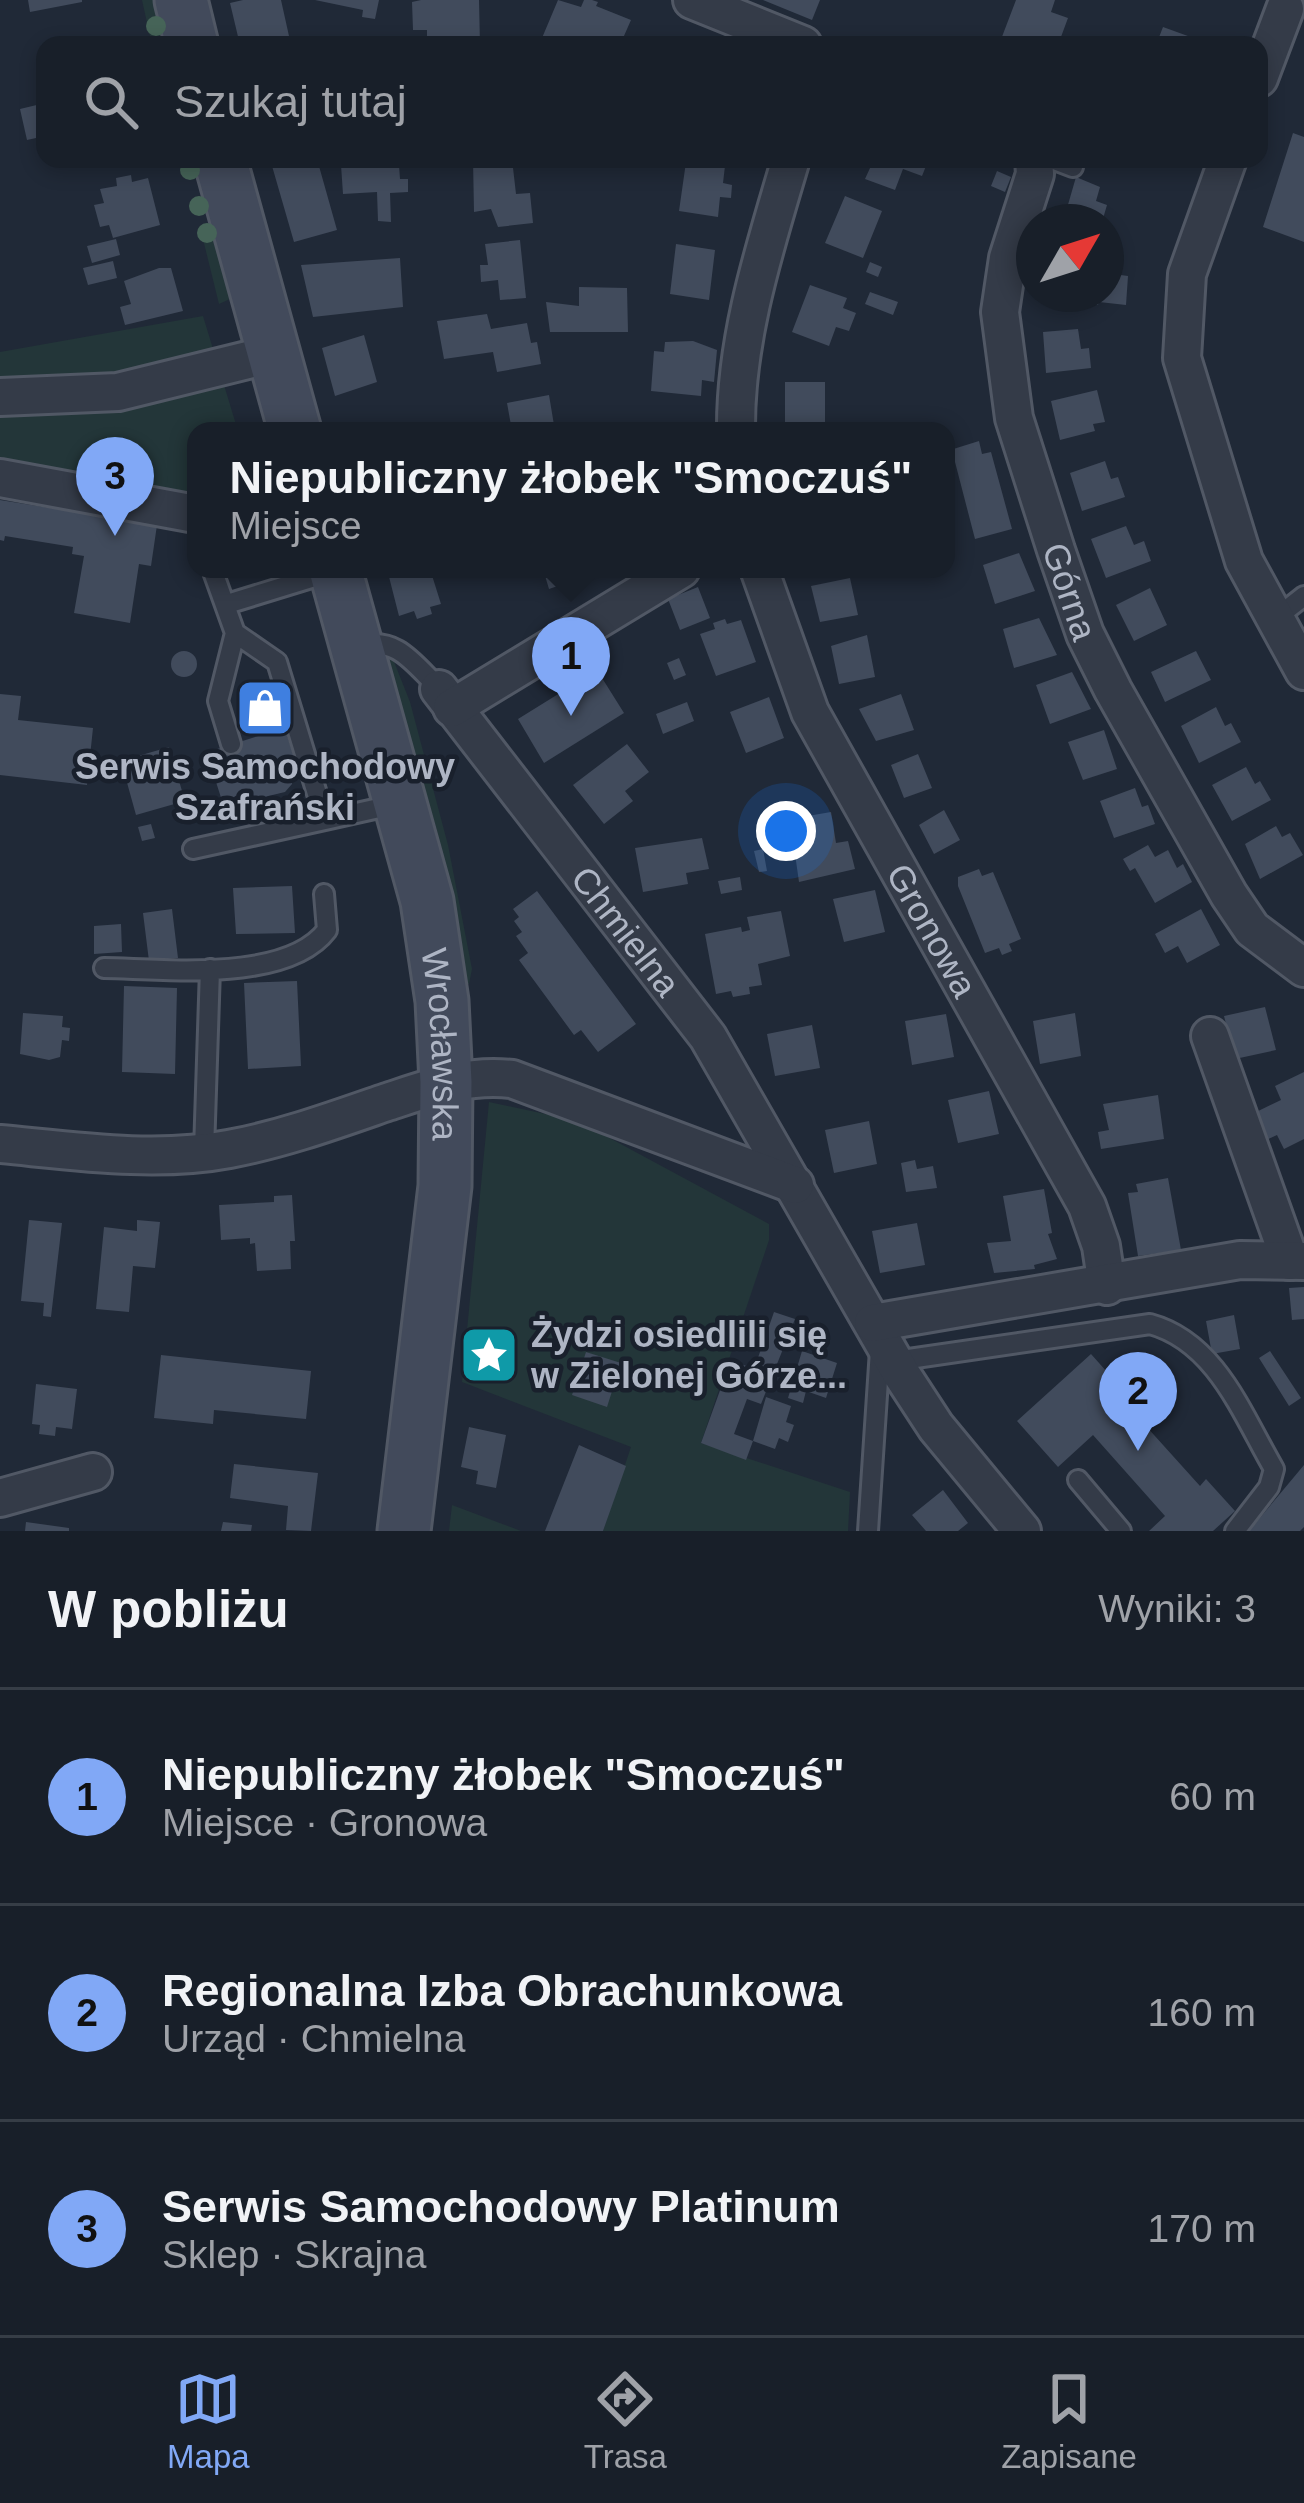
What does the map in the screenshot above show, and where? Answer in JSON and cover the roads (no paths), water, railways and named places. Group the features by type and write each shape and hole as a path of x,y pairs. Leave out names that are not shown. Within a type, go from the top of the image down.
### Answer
{"main road":[{"path":"181,0 190,36"},
{"path":"222,168 292,422"},
{"name":"Wrocławska","path":"337,578 427,901 442,1001 445,1186 404,1531"}],"street":[{"path":"692,0 781,36"},
{"path":"1268,52 1284,8"},
{"path":"737,422 741,355 754,286 788,168"},
{"name":"Górna","path":"1035,168 1008,258 1000,312 1014,418 1056,550 1085,634 1113,690 1229,895 1252,929 1304,968"},
{"path":"1225,168 1186,274 1182,358 1244,561 1290,607 1304,671"},
{"path":"0,397 118,392 272,354"},
{"path":"0,478 187,519"},
{"path":"442,694 664,578"},
{"name":"Gronowa","path":"762,578 810,712 1087,1206 1101,1246 1107,1286"},
{"name":"Chmielna","path":"442,694 708,1037 936,1427 1022,1531"},
{"path":"883,1341 1107,1286 1240,1260 1297,1261 1210,1036"},
{"path":"0,1144 84,1152 204,1151 287,1135 446,1082 482,1076 512,1079 795,1185"},
{"path":"0,1498 93,1472"}],"lane":[{"path":"216,578 235,633 218,700 231,744"},
{"path":"226,604 309,578"},
{"path":"235,633 277,662 325,820"},
{"name":"Chmielna","path":"356,647 377,642 394,646 442,694"},
{"path":"193,849 400,803"},
{"path":"104,968 210,969 254,965 302,952 327,930 324,894"},
{"path":"204,1151 210,969"},
{"path":"868,1531 883,1341 1150,1324 1171,1330 1217,1369 1274,1469 1269,1487 1234,1531"},
{"path":"1078,1480 1121,1531"}],"place":[{"name":"Serwis Samochodowy Platinum","path":"115,536"},
{"name":"Serwis Samochodowy Szafrański","path":"265,708"},
{"name":"Niepubliczny żłobek \"Smoczuś\"","path":"571,716"},
{"name":"Żydzi osiedlili się w Zielonej Górze...","path":"489,1355"},
{"name":"Regionalna Izba Obrachunkowa","path":"1138,1451"}]}
